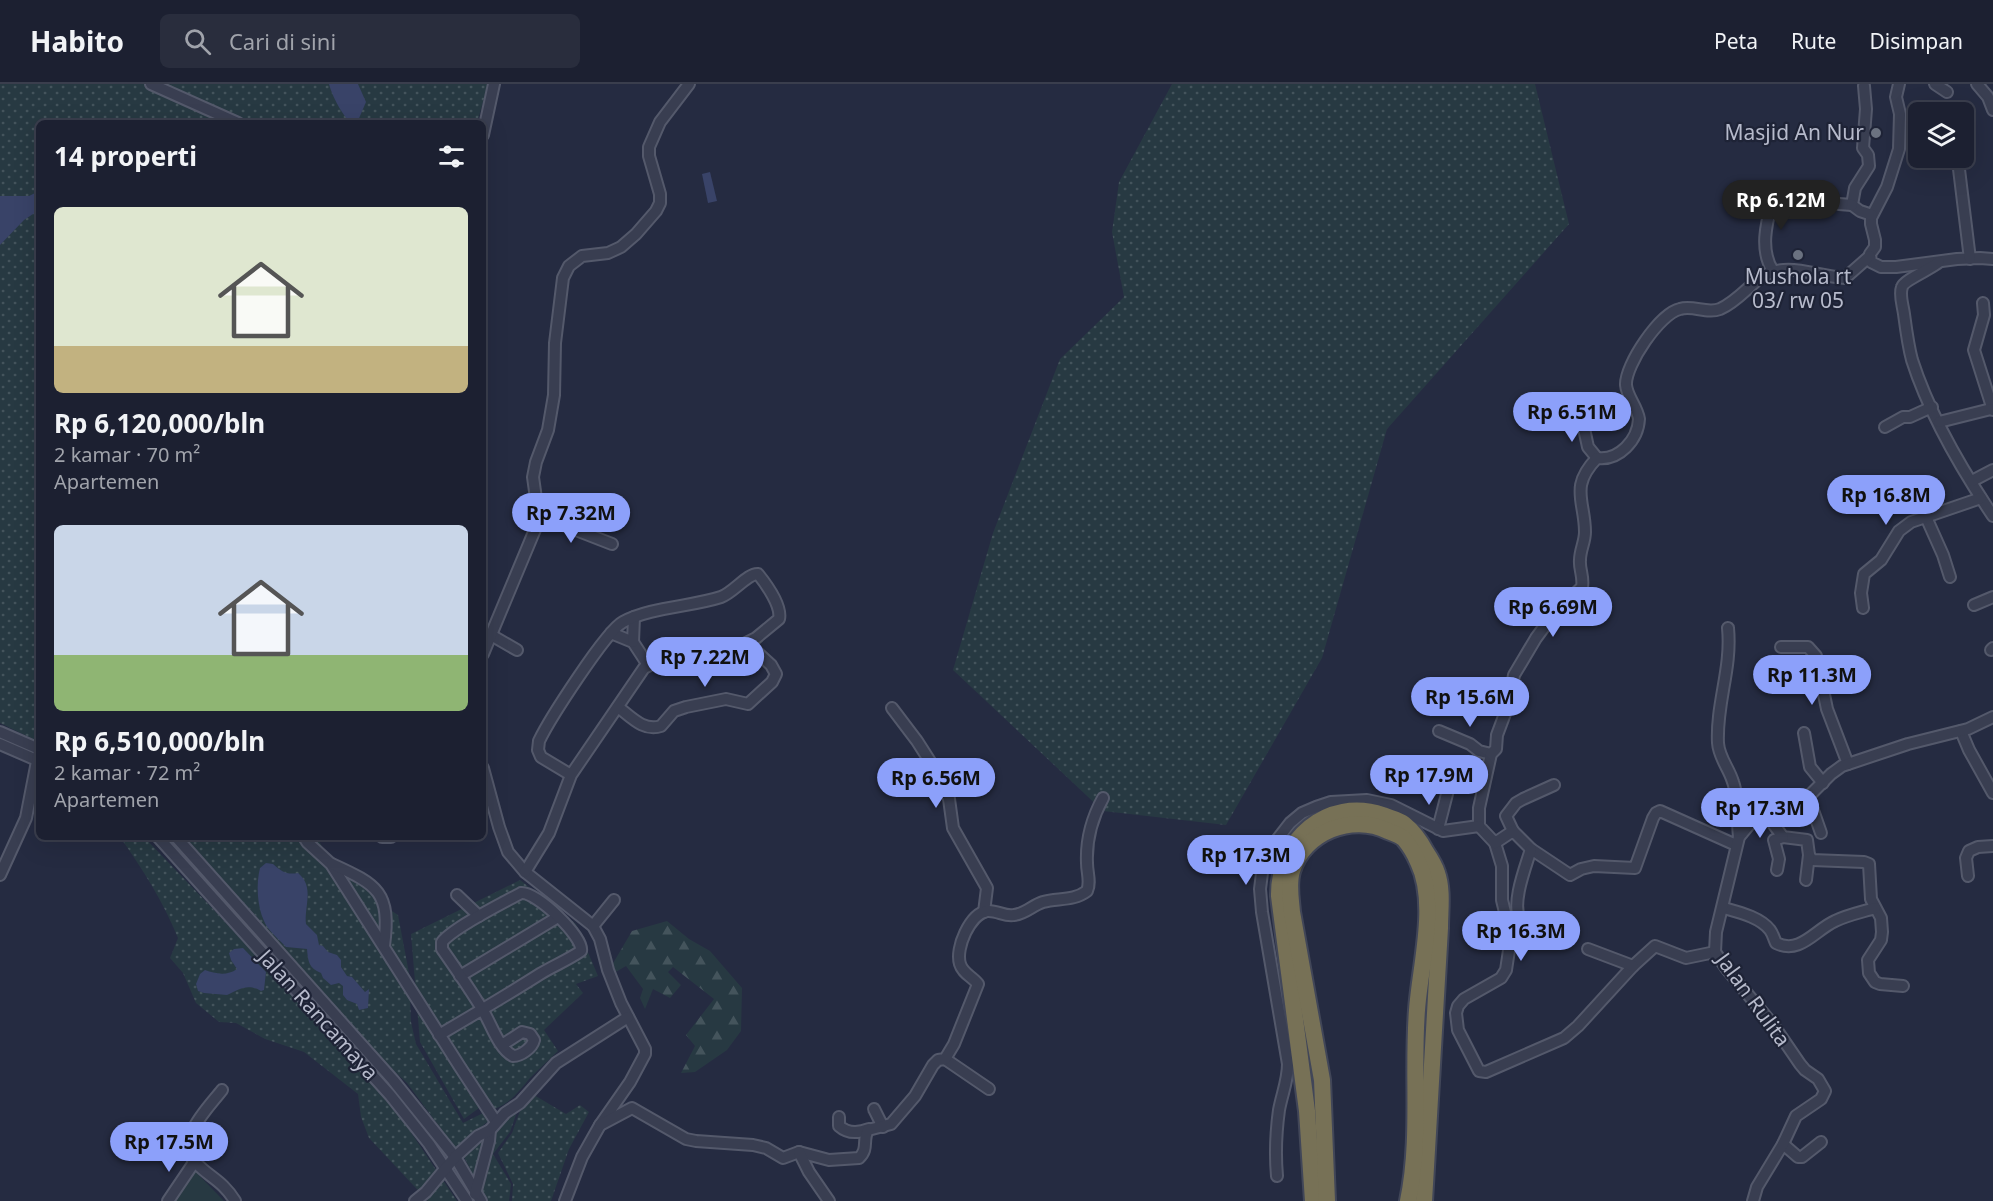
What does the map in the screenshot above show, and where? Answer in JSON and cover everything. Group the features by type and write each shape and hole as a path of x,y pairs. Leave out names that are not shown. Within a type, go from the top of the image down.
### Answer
{"highway":[{"path":"1313,1201 1308,1111 1278,882 1285,858 1293,843 1304,830 1320,820 1352,810 1371,811 1402,822 1416,835 1437,872 1441,896 1424,1201"},
{"path":"1327,1201 1322,1080 1292,912 1290,886 1292,871 1303,851 1316,839 1333,827 1369,823 1403,838 1418,862 1426,883 1426,918 1417,1011 1414,1161 1408,1201"}],"street":[{"path":"151,84 231,120"},
{"path":"486,121 494,84"},
{"path":"486,647 540,516 533,477 548,430 554,395 555,344 563,278 569,266 582,256 608,253 621,247 656,211 660,203 660,194 649,156 649,147 660,122 689,84"},
{"path":"1596,458 1606,458 1622,451 1634,438 1639,418 1628,393 1626,380 1633,362 1648,337 1668,314 1681,308 1709,311 1722,308 1773,271 1793,270 1845,278 1870,256 1875,243 1871,224 1872,216 1887,188 1899,149 1901,124 1896,97 1899,84"},
{"path":"1935,84 1947,92"},
{"path":"1977,84 1988,97 1993,110"},
{"path":"1852,205 1855,188 1869,166 1868,155 1863,148 1866,109 1864,86"},
{"path":"1959,168 1970,259"},
{"path":"1744,189 1796,199 1813,198 1852,205 1872,216"},
{"path":"1773,271 1767,261 1765,249 1767,223 1774,194"},
{"path":"1870,256 1873,264 1881,267 1980,258 1993,259"},
{"path":"1939,262 1907,280 1901,290 1912,358 1939,422 1993,516"},
{"path":"1939,422 1992,410 1975,355 1984,315 1983,303"},
{"path":"1981,329 1993,328"},
{"path":"1885,427 1903,417 1910,417 1932,407"},
{"path":"1580,410 1588,447 1596,458"},
{"path":"1596,458 1586,473 1580,492 1585,528 1580,558 1582,587 1553,615 1514,675 1509,703 1496,739 1496,749 1491,754 1479,808 1479,826 1495,843 1502,866 1502,900 1511,937 1506,970 1501,978 1464,999 1458,1006 1456,1013 1458,1030 1479,1071 1486,1072 1564,1038 1655,946 1686,958 1715,952"},
{"path":"1972,482 1993,470"},
{"path":"1863,608 1861,593 1864,574 1881,560 1899,531 1911,522 1981,498"},
{"path":"540,516 612,544"},
{"path":"1926,517 1943,555 1950,578"},
{"path":"525,872 549,833 571,775 644,668 682,655 747,643 778,620 780,615 763,581 756,573 722,597 634,617 621,623 611,633 577,679 539,741 537,750 541,757 571,775"},
{"path":"1576,594 1594,601"},
{"path":"1974,605 1993,597"},
{"path":"633,642 634,617"},
{"path":"1554,785 1516,803 1506,816 1513,831 1531,849 1570,875 1581,868 1594,866 1635,868 1653,818 1660,811 1738,841 1735,789 1720,755 1718,744 1721,698 1728,667 1728,628"},
{"path":"611,633 633,642 648,665"},
{"path":"491,635 517,650"},
{"path":"618,707 639,723 650,728 662,726 670,714 677,710 695,705 726,699 748,704 772,682 776,674 771,665 747,643"},
{"path":"1781,647 1803,646 1811,648 1814,652 1819,663 1831,721 1848,764"},
{"path":"892,708 940,777 949,799 953,828 987,888 984,912"},
{"path":"1821,833 1808,796 1834,771 1908,744 1961,731 1993,717"},
{"path":"1439,731 1470,744 1479,751 1491,754"},
{"path":"1961,731 1993,794"},
{"path":"0,732 36,754"},
{"path":"1804,733 1810,767 1823,783"},
{"path":"0,744 36,754"},
{"path":"0,875 26,818 36,766"},
{"path":"486,778 504,841 512,858 525,872 593,926 600,939 608,970 628,1017 640,1038 645,1054 630,1082 600,1125 582,1157 565,1201"},
{"path":"1432,778 1448,790 1438,829"},
{"name":"Jalan Rulita","path":"1753,1201 1757,1187 1783,1144 1796,1116 1825,1095 1818,1078 1802,1068 1774,1026 1715,952 1716,932 1724,908 1738,841 1760,807 1767,803 1808,796"},
{"path":"945,1059 954,1044 978,984 967,975 961,966 959,957 965,930 984,912 994,911 1014,916 1042,902 1072,898 1087,891 1090,883 1087,849 1092,822 1103,798"},
{"path":"1277,1176 1275,1150 1279,1108 1288,1080 1288,1064 1260,889 1263,865 1276,841 1290,823 1302,813 1331,802 1367,800 1391,805 1443,831 1479,826"},
{"path":"1754,819 1771,821 1783,837"},
{"path":"1495,843 1513,831"},
{"path":"1777,870 1779,859 1774,840 1783,837 1807,840 1809,855 1806,880"},
{"name":"Jalan Rancamaya","path":"161,840 384,1088 445,1167 474,1199"},
{"name":"Jalan Rancamaya","path":"179,840 376,1061 438,1135 455,1157 474,1199"},
{"path":"306,840 331,864 384,946 493,1126 474,1199"},
{"path":"1968,876 1966,858 1968,851 1977,847 1993,846"},
{"path":"1528,922 1520,919 1516,912 1531,849"},
{"path":"1809,855 1815,861 1868,863 1871,869 1871,899 1881,918 1882,936 1868,960 1869,973 1875,982 1880,984 1903,986"},
{"path":"331,864 369,883 380,894 386,915 384,946"},
{"path":"439,1035 483,1009 581,951 582,946 579,940 558,917 540,900 527,892 479,916 442,942 442,949 483,1009 502,1045"},
{"path":"457,895 479,916"},
{"path":"593,926 614,900"},
{"path":"1724,908 1766,925 1772,932 1776,944 1783,946 1805,943 1836,920 1875,908"},
{"path":"460,975 558,917"},
{"path":"1588,949 1633,966"},
{"path":"415,1201 426,1192 455,1157 526,1098 550,1070 566,1056 628,1017"},
{"path":"839,1117 839,1126 848,1132 862,1132 891,1124 915,1096 938,1060 945,1059 989,1089"},
{"path":"222,1090 190,1136 189,1149 195,1161 225,1186 235,1201"},
{"path":"600,1125 632,1108 673,1132 696,1141 766,1148 809,1172"},
{"path":"874,1109 883,1127"},
{"path":"783,1158 791,1157 799,1152 829,1160 843,1157 856,1159 865,1151 866,1134 869,1129"},
{"path":"429,1144 438,1135"},
{"path":"1783,1144 1798,1157 1802,1157 1821,1142"},
{"path":"799,1152 826,1197"},
{"path":"168,1201 195,1161"}],"green space":[{"path":"0,84 488,84 478,120 36,120 36,741 0,723"},
{"path":"1172,84 1535,84 1569,224 1387,429 1322,658 1226,825 1103,811 953,670 993,533 1060,359 1124,297 1112,232 1119,182"},
{"path":"122,840 147,840 214,910 365,1074 404,1122 457,1201 428,1201 369,1138 361,1117 358,1094 304,1052 265,1039 236,1023 219,1022 196,1003 183,973 170,958 178,938 166,911"},
{"path":"187,840 319,840 337,875 380,886 383,905 398,915 409,973 411,1022 416,1044 463,1123 489,1110 491,1119 455,1148 407,1083 328,1009 257,917"},
{"path":"520,880 576,924 598,976 576,984 583,993 544,1030 558,1051 505,1104 494,1109 486,1103 464,1119 420,1042 411,934"},
{"path":"667,921 689,939 710,951 742,988 741,1031 727,1050 695,1072 681,1073 695,1046 686,1035 714,999 673,967 668,972 681,985 670,998 653,989 645,1009 640,998 643,989 626,966 614,973 612,965 632,931"},
{"path":"534,1095 566,1114 580,1105 589,1112 569,1149 551,1201 512,1201 513,1184 498,1153 512,1133 521,1108"},
{"path":"519,1106 510,1132 493,1154 511,1184 509,1201 488,1201 480,1188 472,1181 471,1171 463,1155"},
{"path":"191,1167 224,1201 171,1201"}],"water":[{"path":"329,84 358,84 366,102 358,120 348,120 335,100"},
{"path":"710,172 717,201 708,203 702,174"},
{"path":"36,192 36,212 24,220 0,245 0,196 29,196"},
{"path":"266,863 273,864 291,874 298,873 303,878 308,897 306,924 317,935 319,945 337,955 341,960 341,967 347,976 352,977 365,992 369,989 368,1008 359,1010 357,1004 347,1000 343,995 343,986 339,983 331,985 323,978 321,973 310,964 307,949 286,947 268,928 262,915 258,894 260,868"},
{"path":"243,948 266,972 264,990 248,987 227,995 198,991 196,984 200,974 205,970 221,974 237,969 229,953 234,949"}],"place":[{"name":"Masjid An Nur","path":"1876,133"},
{"name":"Mushola rt 03/ rw 05","path":"1798,255"}]}
